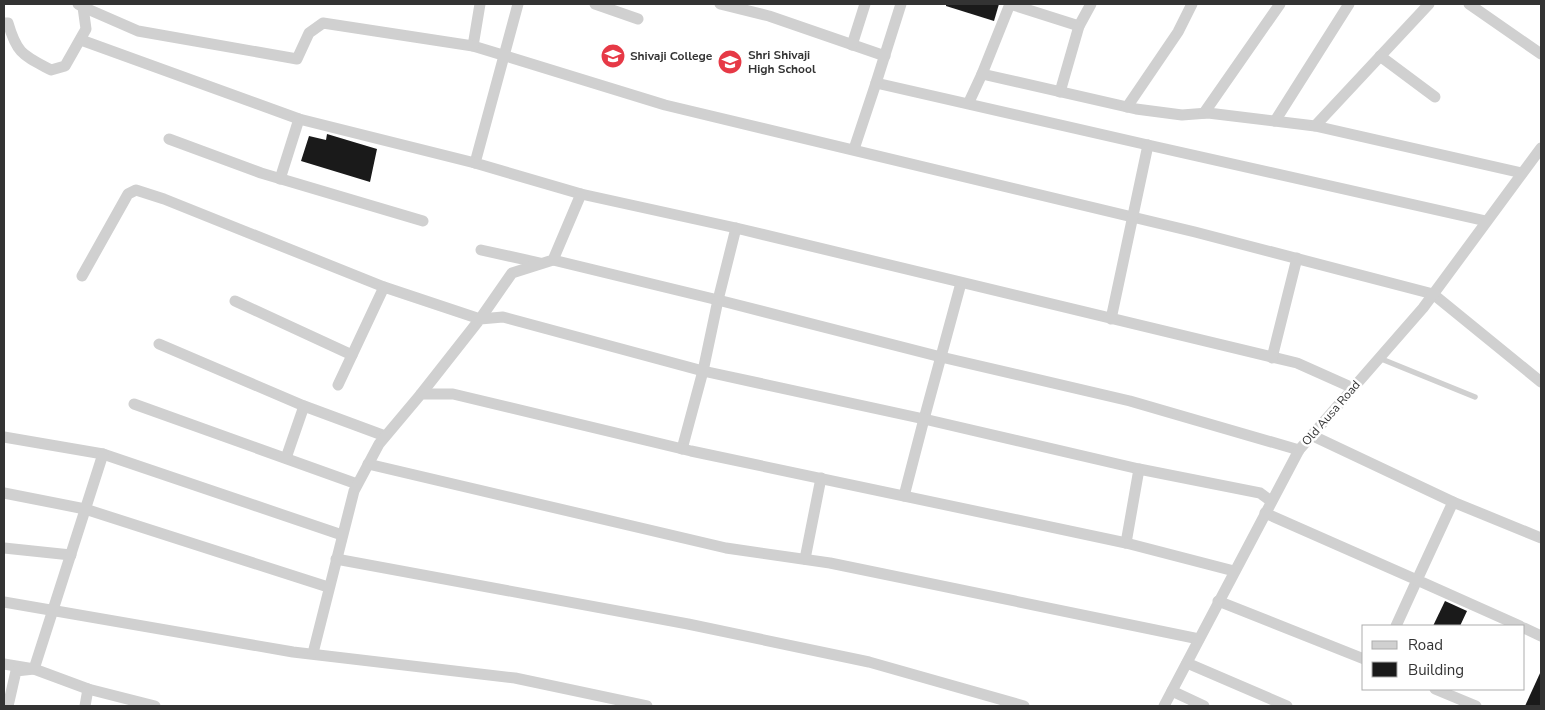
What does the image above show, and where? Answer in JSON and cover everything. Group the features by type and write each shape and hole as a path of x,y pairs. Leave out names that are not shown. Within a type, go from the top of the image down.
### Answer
{"street":[{"path":"473,46 480,4"},
{"path":"475,163 518,4"},
{"path":"595,4 615,7 638,19"},
{"path":"720,4 754,8 884,56"},
{"path":"852,45 865,4"},
{"path":"854,149 901,4"},
{"path":"968,102 982,74 1010,4 1079,26"},
{"path":"1060,92 1079,26 1091,4"},
{"path":"1204,113 1280,4"},
{"path":"1275,121 1349,4"},
{"path":"1315,126 1429,4"},
{"path":"1470,4 1541,54"},
{"path":"80,5 138,31 297,59 309,33 323,23 473,46 665,106 854,149 1297,258 1433,294 1541,382"},
{"path":"4,23 8,23 14,44 24,56 51,70 64,66 86,29 80,5"},
{"path":"1127,107 1178,32 1188,5"},
{"path":"81,40 298,119 475,163 582,194 736,228 1298,363 1353,388"},
{"path":"1380,56 1434,97"},
{"path":"982,74 1127,107 1182,115 1204,113 1315,126 1522,173"},
{"path":"876,83 968,102 1148,146 1486,221"},
{"path":"280,179 298,119"},
{"path":"169,139 280,179 423,221"},
{"path":"1111,319 1148,146"},
{"name":"Old Ausa Road","path":"1164,706 1299,450 1433,294 1541,148"},
{"path":"82,276 128,194 136,190 164,199 384,287 480,319 503,317 703,371 924,419 1139,469 1260,493 1271,501"},
{"path":"553,260 582,194"},
{"path":"682,449 703,371 736,228"},
{"path":"481,250 541,264"},
{"path":"1272,358 1297,258"},
{"path":"313,653 328,587 357,484 385,436 480,319 512,273 553,260 941,357 1130,401 1299,450"},
{"path":"904,496 961,283"},
{"path":"338,385 384,287"},
{"path":"235,301 352,355"},
{"path":"160,344 304,406 385,436"},
{"path":"421,394 453,394 682,449 1126,543 1234,571"},
{"path":"134,404 357,484"},
{"path":"286,458 304,406"},
{"path":"1311,435 1453,502 1541,538"},
{"path":"4,437 103,454 342,535"},
{"path":"34,669 103,454"},
{"path":"368,464 726,548 805,559 954,588 1199,640"},
{"path":"1126,543 1139,469"},
{"path":"805,559 821,478"},
{"path":"4,494 85,509 328,587"},
{"path":"1396,625 1453,502"},
{"path":"1265,513 1518,625"},
{"path":"4,548 70,555"},
{"path":"336,559 688,624 869,662 1024,706"},
{"path":"1218,601 1362,658"},
{"path":"4,602 293,652 515,678 647,706"},
{"path":"1525,628 1541,636"},
{"path":"1187,663 1287,706"},
{"path":"4,664 34,669 88,689 155,706"},
{"path":"8,706 16,671 34,669"},
{"path":"85,706 88,689"},
{"path":"1437,690 1476,706"},
{"path":"1172,691 1204,706"}],"lane":[{"path":"1379,358 1475,397"}],"building":[{"path":"946,4 999,4 994,21 946,6"},
{"path":"327,134 377,149 370,182 301,161 309,136 326,140"},
{"path":"1445,601 1467,611 1460,625 1433,625"},
{"path":"1541,671 1541,706 1525,706"}],"place":[{"name":"Shivaji College","path":"613,56"},
{"name":"Shri Shivaji High School","path":"730,62"}]}
